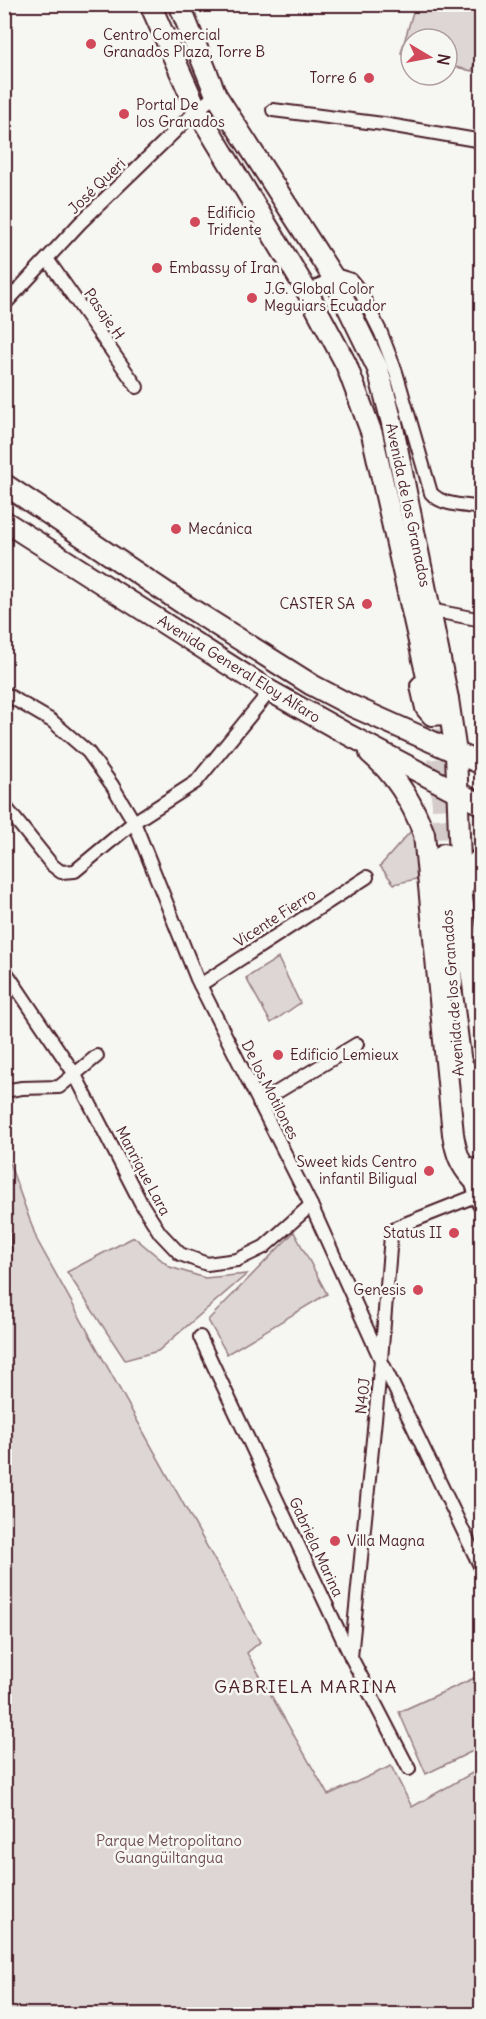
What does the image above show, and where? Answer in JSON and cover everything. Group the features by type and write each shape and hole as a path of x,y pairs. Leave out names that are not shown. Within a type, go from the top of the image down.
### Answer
{"main road":[{"name":"Avenida de los Granados","path":"150,4 197,110 308,293 346,364 372,434 383,485 381,521 436,702 456,753 461,890 482,1055"},
{"name":"Avenida de los Granados","path":"179,4 216,95 333,277 378,369 392,423 430,610 436,702"},
{"name":"Avenida General Eloy Alfaro","path":"4,484 185,605 312,685 482,764"},
{"name":"Avenida General Eloy Alfaro","path":"4,520 270,691 482,805"},
{"path":"50,551 47,543 48,531 59,525 66,525"},
{"path":"381,719 408,724 418,723 436,702"},
{"path":"345,733 385,768 412,806 424,834 453,1134 457,1155 478,1192"},
{"name":"Avenida de los Granados","path":"444,854 455,1043 465,1132 478,1192"},
{"path":"461,890 472,868 482,858"}],"street":[{"name":"José Queri","path":"4,305 80,223 197,110 216,95"},
{"path":"273,110 383,124 482,141"},
{"name":"Pasaje H","path":"47,259 137,387"},
{"path":"308,293 338,276 351,280 357,286 381,333 396,372 430,493 436,499 482,508"},
{"path":"430,610 482,620"},
{"path":"4,805 52,865 61,872 75,871 134,822 196,782 270,691"},
{"name":"De los Motilones","path":"4,693 52,721 88,752 134,822 200,985 311,1205 381,1360 482,1570"},
{"name":"Vicente Fierro","path":"200,985 367,877"},
{"name":"Manrique Lara","path":"4,969 74,1073 141,1203 160,1233 180,1254 207,1264 237,1260 264,1247 311,1205"},
{"path":"259,1103 357,1044"},
{"path":"4,1092 22,1088 59,1087 98,1056"},
{"name":"N40J","path":"351,1657 393,1231 397,1227 478,1192"},
{"path":"4,1237 4,1276"},
{"name":"Gabriela Marina","path":"200,1337 351,1657 409,1769"}],"green space":[{"path":"415,5 481,5 481,38 472,71 459,68 459,27 409,27"},
{"path":"411,831 418,847 421,878 394,884 380,866"},
{"path":"278,958 300,1003 271,1023 246,978"},
{"name":"Parque Metropolitano Guangüiltangua","path":"4,1148 37,1240 260,1642 247,1653 328,1795 391,1766 412,1807 481,1768 481,2014 5,2014"},
{"path":"294,1232 327,1294 227,1354 208,1320"},
{"path":"134,1237 170,1267 205,1278 247,1274 158,1351 125,1360 67,1272"},
{"path":"481,1675 481,1747 426,1774 399,1712"}],"tunnel":[{"path":"432,699 444,854"}],"place":[{"name":"Centro Comercial Granados Plaza, Torre B","path":"91,44"},
{"name":"Torre 6","path":"369,78"},
{"name":"Portal De los Granados","path":"124,114"},
{"name":"Edificio Tridente","path":"195,222"},
{"name":"Embassy of Iran","path":"157,268"},
{"name":"J.G. Global Color Meguiars Ecuador","path":"252,298"},
{"name":"Mecánica","path":"176,529"},
{"name":"CASTER SA","path":"367,604"},
{"name":"Edificio Lemieux","path":"278,1055"},
{"name":"Sweet kids Centro infantil Biligual","path":"429,1171"},
{"name":"Status II","path":"454,1233"},
{"name":"Genesis","path":"418,1290"},
{"name":"Villa Magna","path":"335,1541"}],"district":[{"name":"GABRIELA MARINA","path":"306,1687"}]}
